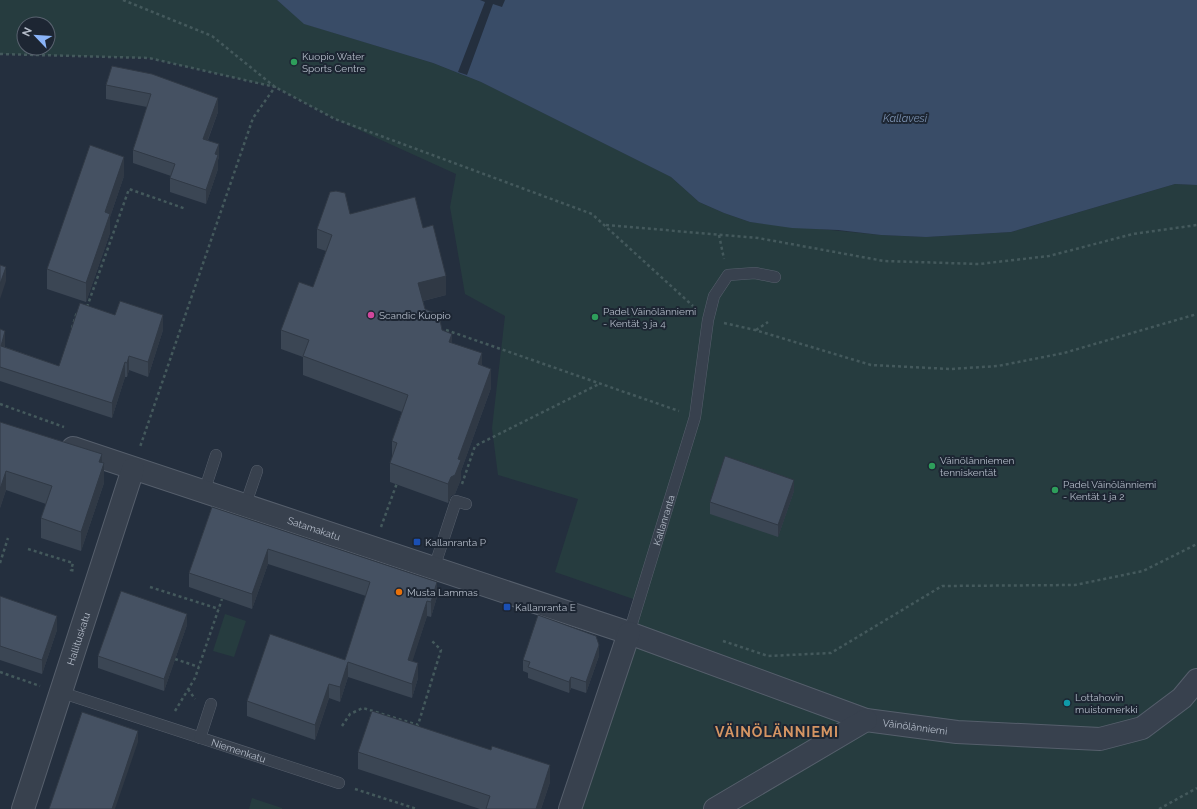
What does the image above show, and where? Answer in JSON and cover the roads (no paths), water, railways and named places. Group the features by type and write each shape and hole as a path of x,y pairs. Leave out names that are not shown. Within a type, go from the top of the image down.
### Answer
{"street":[{"name":"Satamakatu","path":"52,441 629,633"},
{"name":"Hallituskatu","path":"23,809 52,690 133,469"},
{"name":"Väinölänniemi","path":"629,633 866,720 957,732 1100,739 1142,728 1182,698 1197,680"},
{"name":"Kallanranta","path":"570,809 629,633"},
{"path":"715,809 866,720"}],"lane":[{"name":"Kallanranta","path":"629,633 695,417 708,320 714,296 728,275 755,272 775,277"},
{"path":"204,492 216,455"},
{"path":"245,506 257,471"},
{"path":"434,568 461,503"},
{"name":"Niemenkatu","path":"52,690 339,784"},
{"path":"200,738 211,704"}],"water":[{"name":"Kallavesi","path":"277,0 1197,0 1197,185 1175,184 1011,232 926,237 792,228 750,222 699,202 671,177 481,82 433,63 304,24"}],"place":[{"name":"Kuopio Water Sports Centre","path":"294,62"},
{"name":"Scandic Kuopio","path":"371,315"},
{"name":"Padel Väinölänniemi - Kentät 3 ja 4","path":"595,317"},
{"name":"Väinölänniemen tenniskentät","path":"932,466"},
{"name":"Padel Väinölänniemi - Kentät 1 ja 2","path":"1055,490"},
{"name":"Kallanranta P","path":"417,542"},
{"name":"Musta Lammas","path":"399,592"},
{"name":"Kallanranta E","path":"507,607"},
{"name":"Lottahovin muistomerkki","path":"1067,703"}],"district":[{"name":"VÄINÖLÄNNIEMI","path":"777,732"}]}
